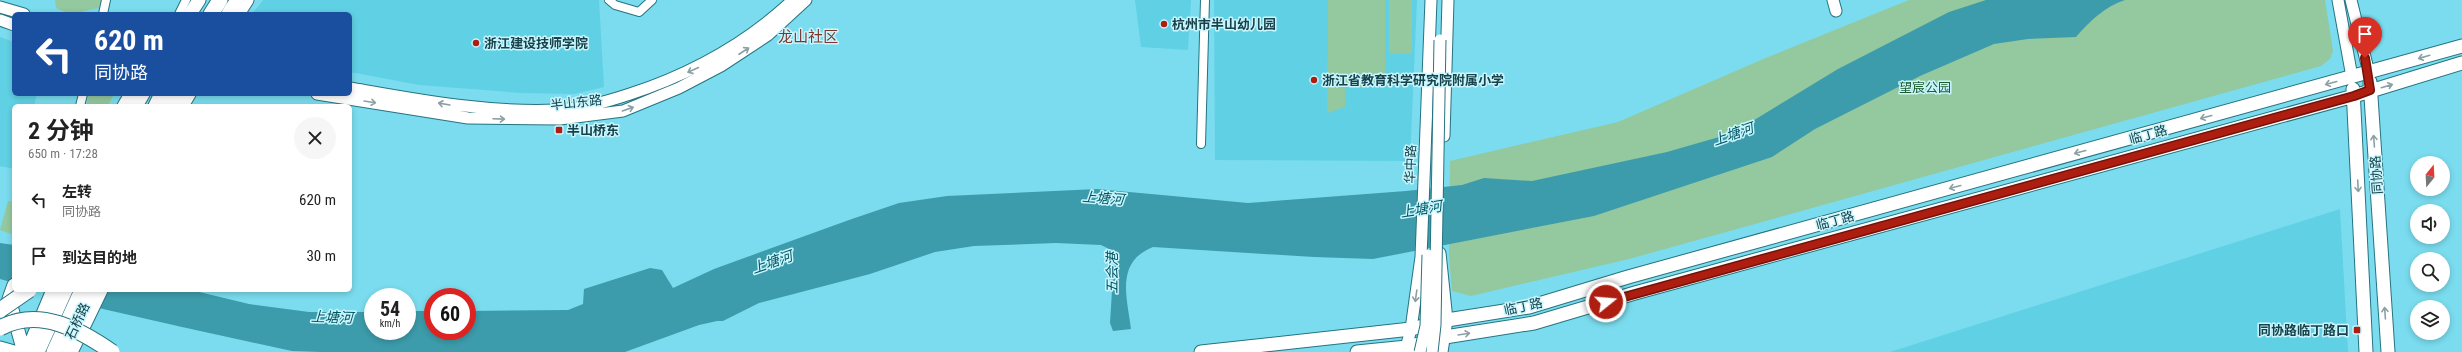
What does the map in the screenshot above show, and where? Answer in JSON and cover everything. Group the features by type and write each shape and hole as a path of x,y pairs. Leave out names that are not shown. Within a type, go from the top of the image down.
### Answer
{"highway":[{"path":"212,12 220,0"},
{"path":"230,12 238,0"},
{"path":"0,310 27,292"},
{"path":"37,352 63,292"},
{"path":"54,352 81,292"},
{"path":"70,352 99,292"},
{"path":"0,328 17,321 45,320 82,332 112,352"}],"main road":[{"path":"191,12 199,0"},
{"path":"239,12 247,0"},
{"name":"半山东路","path":"352,88 466,108 558,110 594,106 658,85 699,67 734,47 770,22 793,0"},
{"name":"半山东路","path":"330,96 468,118 560,119 622,111 679,88 721,66 768,35 806,0"},
{"name":"华中路","path":"1432,0 1437,41 1435,325 1432,352"},
{"name":"华中路","path":"1406,349 1411,329 1421,257 1432,0"},
{"name":"华中路","path":"1420,352 1426,326 1437,41 1447,0"},
{"name":"华中路","path":"1442,352 1447,320 1440,254 1447,0"},
{"path":"1833,0 1836,11"},
{"name":"同协路","path":"2338,0 2354,96 2366,352"},
{"name":"同协路","path":"2351,0 2369,73 2388,352"},
{"path":"0,7 17,12"},
{"path":"0,20 12,24"},
{"name":"临丁路","path":"1201,352 1411,329 1447,320 1529,306 1635,275 2369,73 2462,46"},
{"name":"临丁路","path":"1357,352 1406,349 1445,338 1534,323 1635,293 2354,96 2462,63"},
{"path":"12,289 8,299 11,313 26,352"},
{"name":"石桥路","path":"62,352 90,292"},
{"path":"26,352 51,295"},
{"path":"0,348 14,352"}],"street":[{"path":"103,12 106,0"},
{"path":"180,12 186,0"},
{"path":"610,0 615,5 639,12 652,0"},
{"path":"1201,144 1205,0"}],"shaded area":[{"name":"浙江建设技师学院","path":"263,0 599,0 604,87 574,94 522,93 419,85 352,72 352,12 254,12"},
{"name":"杭州市半山幼儿园","path":"1135,0 1191,0 1188,50 1141,47"},
{"name":"浙江省教育科学研究院附属小学","path":"1214,0 1417,0 1410,161 1215,160"},
{"path":"0,37 12,41 12,96 36,96 34,104 12,104 12,169 0,166"},
{"path":"2340,209 2348,352 1890,352"}],"green space":[{"path":"55,0 102,0 100,8 78,12 68,12 56,8"},
{"path":"1328,0 1385,0 1385,74 1369,87 1345,87 1345,107 1327,113"},
{"path":"1389,0 1412,0 1412,54 1389,53"},
{"name":"望宸公园","path":"1909,0 2325,0 2333,51 2330,59 2321,66 1629,259 1471,296 1452,291 1449,255 1450,161 1618,122 1768,57"},
{"path":"88,96 113,96 109,104 86,104"},
{"path":"8,201 12,202 12,234 0,230"}],"water":[{"name":"上塘河","path":"1986,0 2125,0 2104,10 2076,37 2028,39 1994,44 1920,76 1815,129 1772,157 1594,216 1373,259 1314,257 1153,247 1141,254 1133,262 1128,271 1126,293 1131,329 1113,331 1110,323 1114,259 1111,250 1101,245 1056,243 974,246 935,252 870,274 759,303 723,321 699,325 625,352 292,351 103,309 45,292 199,292 249,304 309,312 364,312 364,340 416,340 416,311 424,311 424,340 476,340 476,311 568,310 583,304 584,289 650,268 662,270 673,288 714,269 899,203 947,196 1097,189 1248,203 1406,191 1462,185 1484,178 1532,181 1667,152 1733,133 1838,69 1949,12"},
{"path":"0,243 12,245 12,282 0,279"}],"place":[{"name":"杭州市半山幼儿园","path":"1164,24"},
{"name":"浙江建设技师学院","path":"476,43"},
{"name":"浙江省教育科学研究院附属小学","path":"1314,80"},
{"name":"半山桥东","path":"559,130"},
{"name":"同协路临丁路口","path":"2357,330"}],"district":[{"name":"龙山社区","path":"808,37"}],"route":[{"path":"1606,302 2354,96 2370,90 2369,73 2365,58"}],"water label":[{"name":"五会港","path":"1112,273"}]}
